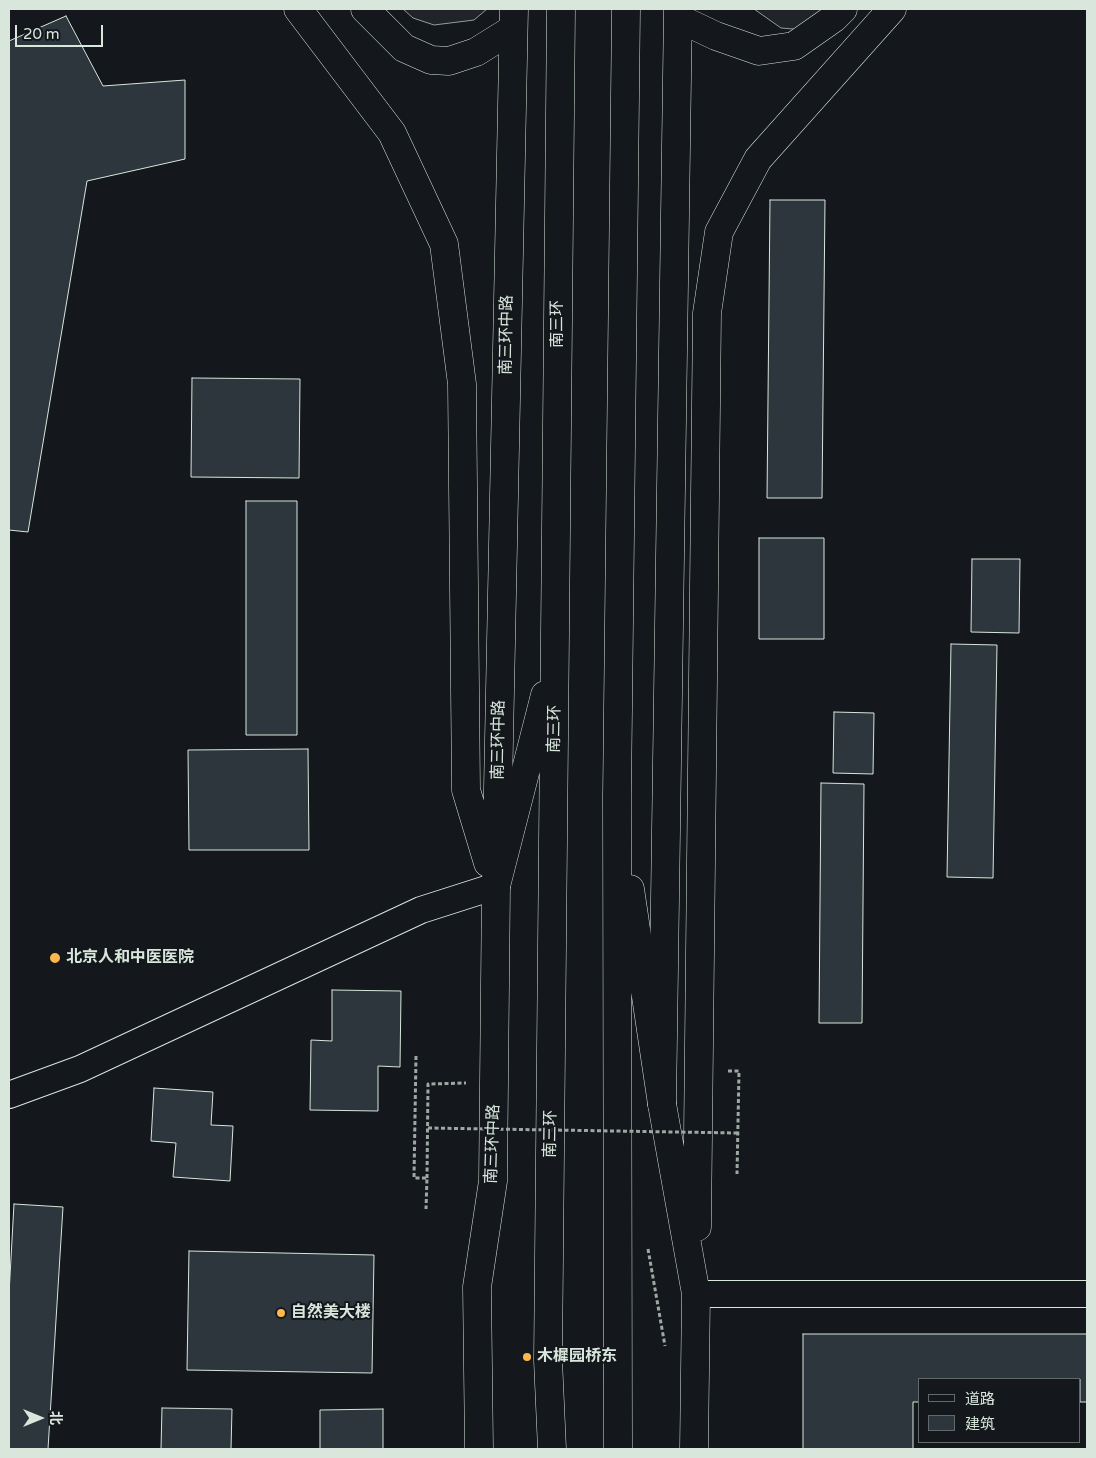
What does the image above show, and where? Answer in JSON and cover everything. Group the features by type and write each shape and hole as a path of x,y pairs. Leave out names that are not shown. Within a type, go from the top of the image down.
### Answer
{"main road":[{"path":"298,9 392,133 444,244 462,384 466,790 496,886"},
{"path":"365,9 404,48 431,60 449,61 476,52 514,19"},
{"name":"南三环","path":"552,1449 548,1350 561,9"},
{"path":"618,1449 617,796 626,9"},
{"path":"662,1104 679,14 716,36 759,51 794,46 834,18 843,9"},
{"path":"694,1449 706,313 719,232 758,159 892,9"},
{"name":"南三环中路","path":"479,1449 477,1287 493,1182 496,886 514,19"},
{"path":"496,886 555,652"},
{"path":"617,796 662,1104 696,1294"}],"street":[{"path":"9,1095 80,1069 421,910 496,886"},
{"path":"696,1294 1087,1294"}],"path":[{"path":"416,1056 414,1178 427,1178"},
{"path":"737,1174 739,1071"},
{"path":"426,1209 428,1084 494,1083"},
{"path":"428,1128 738,1133"},
{"path":"647,1240 665,1347"}],"shaded area":[{"path":"403,9 487,9 474,20 434,25 413,18"},
{"path":"754,9 836,9 805,30 781,28"}],"building":[{"path":"66,16 103,86 185,80 185,159 87,181 28,532 9,530 9,41"},
{"path":"770,200 825,200 822,498 767,498"},
{"path":"192,378 300,379 299,478 191,477"},
{"path":"246,501 297,501 297,735 246,735"},
{"path":"759,538 824,538 824,639 759,639"},
{"path":"972,559 1020,559 1019,633 971,632"},
{"path":"951,644 997,645 993,878 947,877"},
{"path":"834,712 874,713 873,774 833,773"},
{"path":"308,749 309,850 189,850 188,750"},
{"path":"821,783 864,784 862,1023 819,1023"},
{"path":"332,990 401,991 400,1067 378,1066 378,1111 310,1110 311,1040 332,1041"},
{"path":"154,1088 213,1092 211,1125 233,1126 230,1181 173,1177 176,1143 151,1141"},
{"path":"14,1204 63,1207 48,1449 9,1449 9,1294"},
{"name":"自然美大楼","path":"189,1251 374,1255 372,1373 187,1370"},
{"path":"803,1334 1087,1334 1087,1402 1081,1402 1081,1378 918,1378 918,1402 913,1402 913,1449 803,1449"},
{"path":"162,1408 232,1409 231,1449 161,1449"},
{"path":"383,1409 383,1449 320,1449 320,1410"}],"place":[{"name":"北京人和中医医院","path":"55,958"},
{"name":"自然美大楼","path":"281,1313"},
{"name":"木樨园桥东","path":"527,1357"}]}
